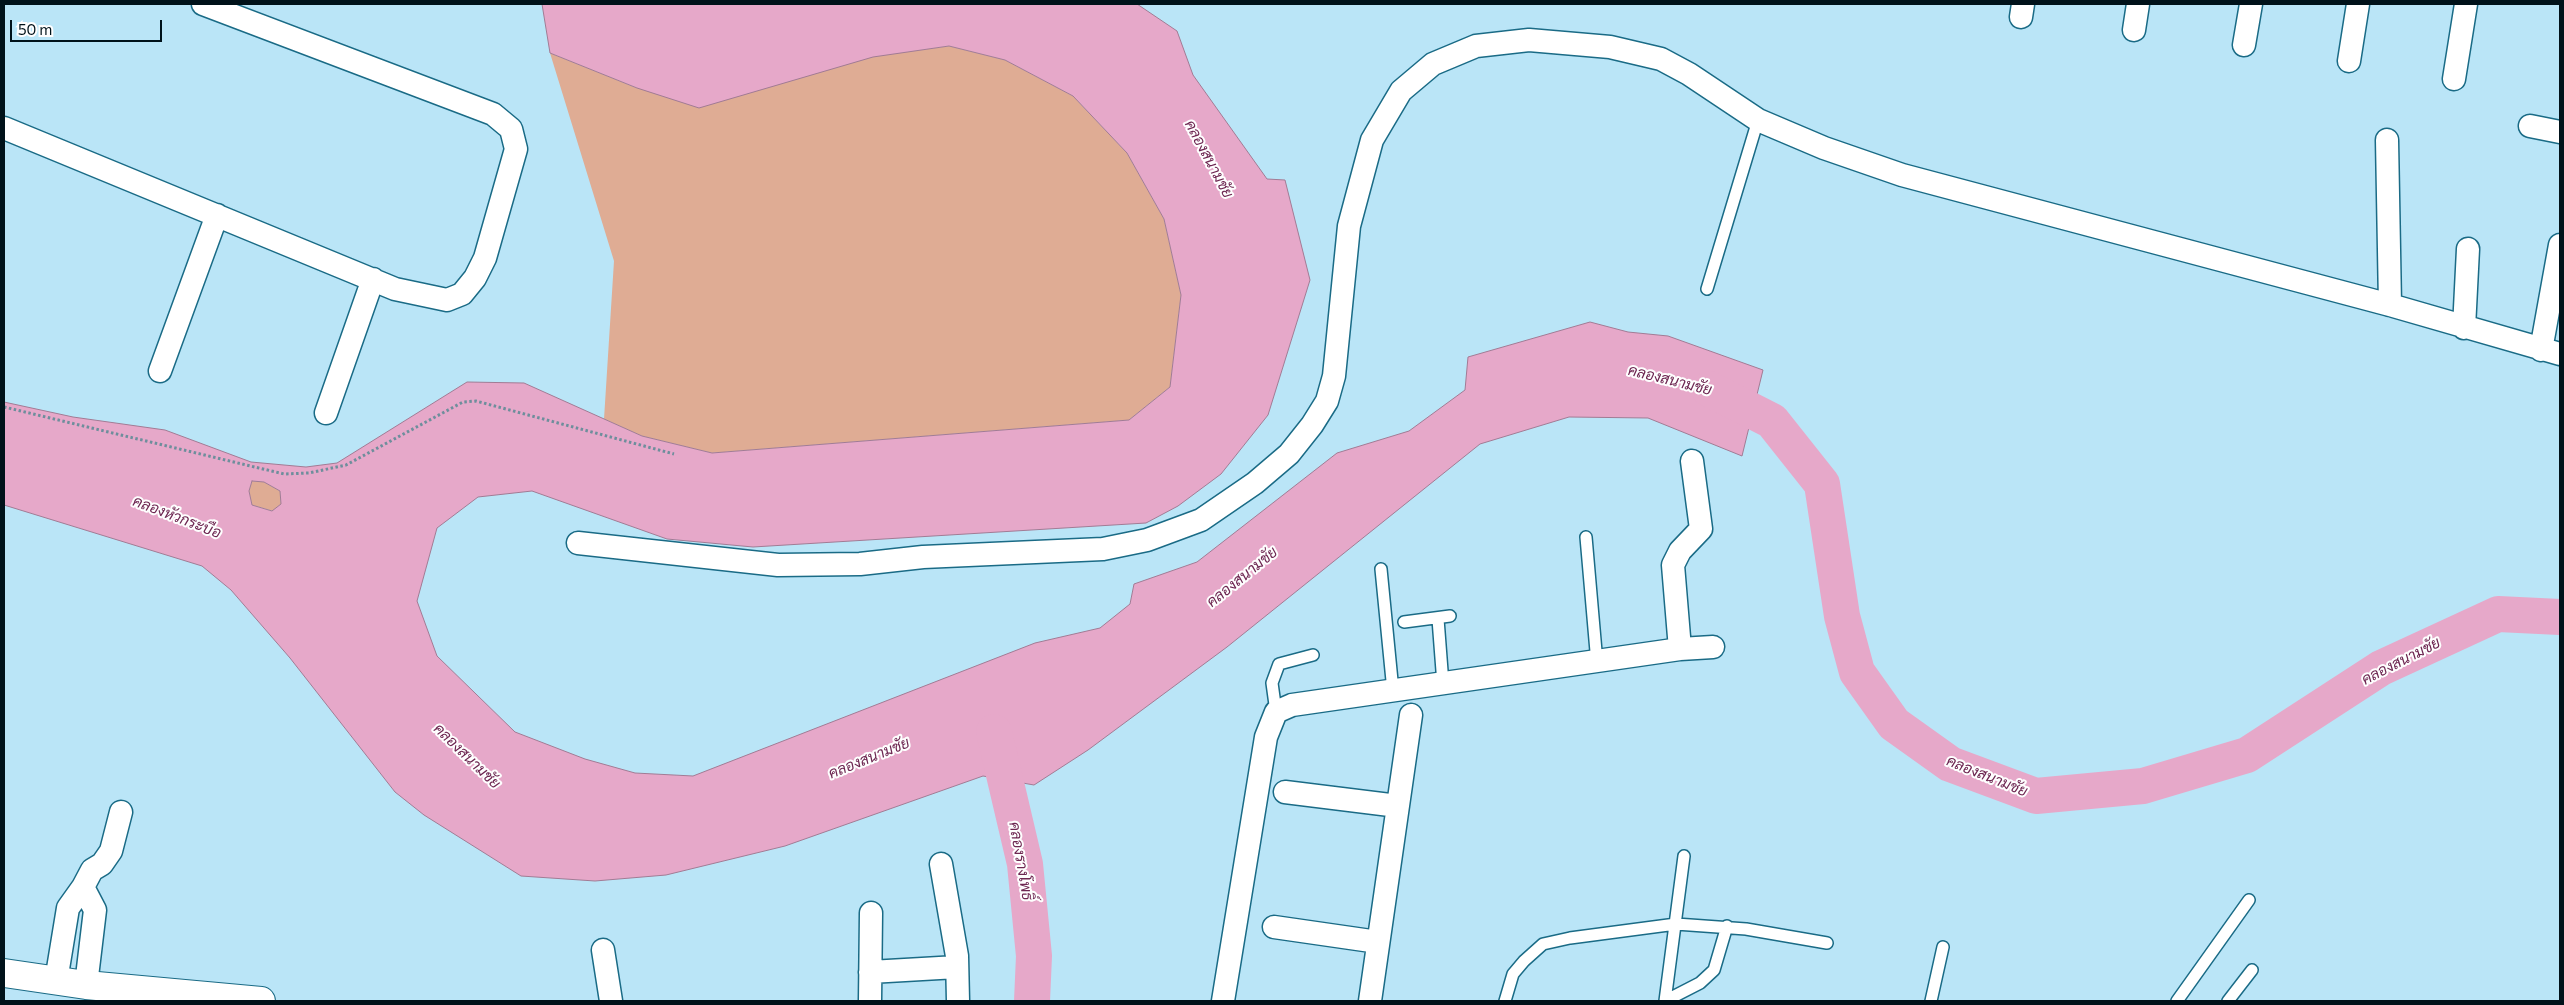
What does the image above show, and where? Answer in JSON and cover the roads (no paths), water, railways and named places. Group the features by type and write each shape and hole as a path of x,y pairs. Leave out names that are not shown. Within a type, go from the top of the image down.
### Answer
{"street":[{"path":"4,128 395,288 446,300 462,294 475,278 485,258 516,149 511,129 493,114 203,4"},
{"path":"2134,30 2138,4"},
{"path":"2244,46 2251,4"},
{"path":"2349,61 2358,4"},
{"path":"2454,79 2466,4"},
{"path":"578,543 703,558 739,559 797,566 860,564 924,557 1103,550 1147,540 1201,520 1255,483 1289,454 1312,425 1327,401 1334,376 1349,226 1372,140 1401,91 1434,64 1476,46 1529,40 1610,47 1661,59 1689,74 1758,120 1824,148 1902,175 2390,305 2551,352 2560,245"},
{"path":"2530,126 2560,132"},
{"path":"2386,140 2390,305"},
{"path":"160,371 217,215"},
{"path":"2464,328 2468,249"},
{"path":"326,413 373,279"},
{"path":"1680,649 1673,565 1680,552 1701,529 1692,461"},
{"path":"1223,1001 1266,737 1276,712 1292,704 1597,663 1680,649 1713,647"},
{"path":"1370,1001 1411,715"},
{"path":"1285,792 1398,806"},
{"path":"56,981 68,908 92,870 102,864 112,851 121,812"},
{"path":"941,864 958,967 958,1001"},
{"path":"83,887 95,910 86,985"},
{"path":"870,914 870,1001"},
{"path":"1274,927 1378,942"},
{"path":"603,950 611,1001"},
{"path":"870,972 958,967"},
{"path":"4,973 86,985 261,1001"}],"lane":[{"path":"1707,289 1758,120"},
{"path":"1586,536 1597,663"},
{"path":"1381,569 1393,691"},
{"path":"1404,622 1450,616"},
{"path":"1438,619 1443,684"},
{"path":"1276,712 1272,682 1279,664 1313,656"},
{"path":"1665,1001 1684,856"},
{"path":"2176,1001 2249,900"},
{"path":"1506,1001 1514,974 1543,944 1570,938 1676,924 1727,926 1827,943"},
{"path":"1665,1001 1700,984 1714,970 1727,926"},
{"path":"1931,1001 1943,947"},
{"path":"2228,1001 2252,970"}],"water":[{"name":"คลองหัวกระบือ","path":"542,4 1137,4 1177,31 1193,75 1267,179 1285,180 1310,280 1268,415 1221,474 1178,506 1146,523 753,547 667,539 532,491 478,497 437,528 417,601 437,656 515,732 585,759 635,773 693,776 1035,643 1100,628 1130,604 1134,584 1197,562 1337,453 1409,431 1465,390 1468,357 1590,322 1628,332 1668,336 1763,370 1742,456 1648,418 1569,417 1480,444 1227,647 1088,750 1034,785 983,776 785,846 666,875 595,881 521,876 424,815 395,792 290,658 231,590 202,566 4,505 4,402 73,417 165,430 251,462 306,467 337,463 467,382 524,383 642,436 712,453 1129,420 1170,387 1181,295 1164,219 1127,153 1073,96 1005,60 949,46 873,57 699,108 637,88 550,53","holes":["252,481 264,482 280,491 281,504 272,511 252,505 249,491"]}],"waterway":[{"name":"คลองสนามชัย","path":"1709,389 1772,421 1822,484 1842,616 1857,672 1894,724 1950,764 2036,796 2143,786 2247,755 2381,668 2498,614 2560,617"},
{"name":"คลองรางโพธิ์","path":"994,732 1025,864 1034,956 1032,1001"}]}
